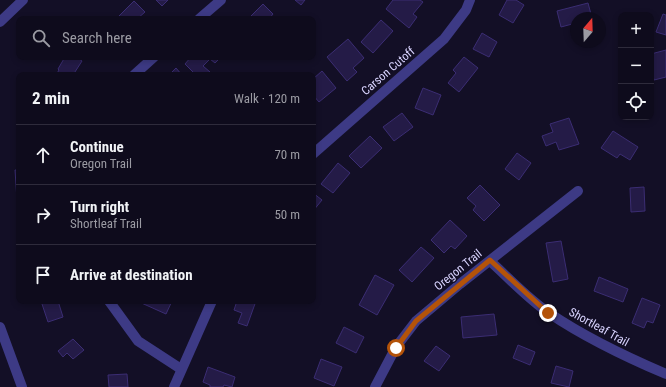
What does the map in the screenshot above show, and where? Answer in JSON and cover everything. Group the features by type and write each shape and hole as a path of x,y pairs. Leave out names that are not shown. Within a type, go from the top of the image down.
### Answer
{"street":[{"path":"0,22 23,0"},
{"path":"202,16 221,0"},
{"name":"Carson Cutoff","path":"316,151 444,39 466,10 470,0"},
{"path":"137,72 151,60"},
{"name":"Oregon Trail","path":"374,387 396,348 416,321 490,260 578,191"},
{"name":"Shortleaf Trail","path":"490,260 548,313 630,359 666,374"},
{"path":"111,304 138,341 181,369"},
{"path":"174,387 211,304"},
{"path":"0,327 22,387"}],"building":[{"path":"156,0 168,0 162,6"},
{"path":"295,0 305,0 301,5"},
{"path":"393,0 420,0 423,2 413,14 417,17 409,28 386,9"},
{"path":"507,0 516,0 524,5 513,23 499,15"},
{"path":"134,1 145,12 140,16 119,16"},
{"path":"588,3 590,12 570,12 570,25 561,27 557,11"},
{"path":"263,4 273,14 271,16 251,16"},
{"path":"663,14 666,15 666,35 656,32"},
{"path":"381,20 393,31 373,53 361,42"},
{"path":"482,33 497,42 489,57 473,49"},
{"path":"348,39 364,58 353,68 357,72 347,81 327,57"},
{"path":"666,50 666,77 654,80 654,53"},
{"path":"464,57 478,68 459,92 448,83 456,73 453,70"},
{"path":"63,60 82,61 75,72 58,72"},
{"path":"188,60 209,60 203,66 210,72 193,72 185,64"},
{"path":"211,60 218,60 215,63"},
{"path":"176,68 179,72 172,72"},
{"path":"322,71 336,88 319,102 316,98 316,76"},
{"path":"423,88 441,95 433,115 415,108"},
{"path":"402,113 413,127 394,141 383,127"},
{"path":"569,118 579,144 559,150 556,142 546,146 542,136 553,132 550,124"},
{"path":"613,131 638,147 630,160 620,154 617,158 601,148"},
{"path":"370,136 382,148 361,168 349,156"},
{"path":"517,153 531,163 519,180 505,169"},
{"path":"338,163 350,173 333,193 321,184"},
{"path":"480,185 500,205 484,221 473,210 476,206 467,198"},
{"path":"644,187 645,211 631,212 630,188"},
{"path":"316,195 322,200 316,207"},
{"path":"450,220 467,236 455,249 451,246 444,253 431,240"},
{"path":"561,241 568,279 553,282 546,243"},
{"path":"421,247 434,258 412,282 399,270"},
{"path":"375,275 394,285 377,315 359,305"},
{"path":"599,277 628,289 623,302 594,291"},
{"path":"642,298 660,305 653,323 647,321 644,328 632,323"},
{"path":"42,304 59,304 63,317 48,322"},
{"path":"144,304 171,304 166,314"},
{"path":"236,304 255,304 247,326 238,323 242,313 234,310"},
{"path":"494,314 497,335 463,338 461,317"},
{"path":"344,327 364,337 356,353 336,343"},
{"path":"73,339 84,350 73,359 67,353 63,357 58,351"},
{"path":"518,345 535,352 530,365 513,358"},
{"path":"436,346 450,356 439,371 424,361"},
{"path":"321,359 342,367 334,386 314,378"},
{"path":"556,366 573,371 569,387 551,383"},
{"path":"208,367 235,377 232,387 224,385 223,387 210,387 210,385 203,382"},
{"path":"127,374 128,387 109,387 108,375"}],"route":[{"path":"396,348 416,321 490,260 548,313"}]}
